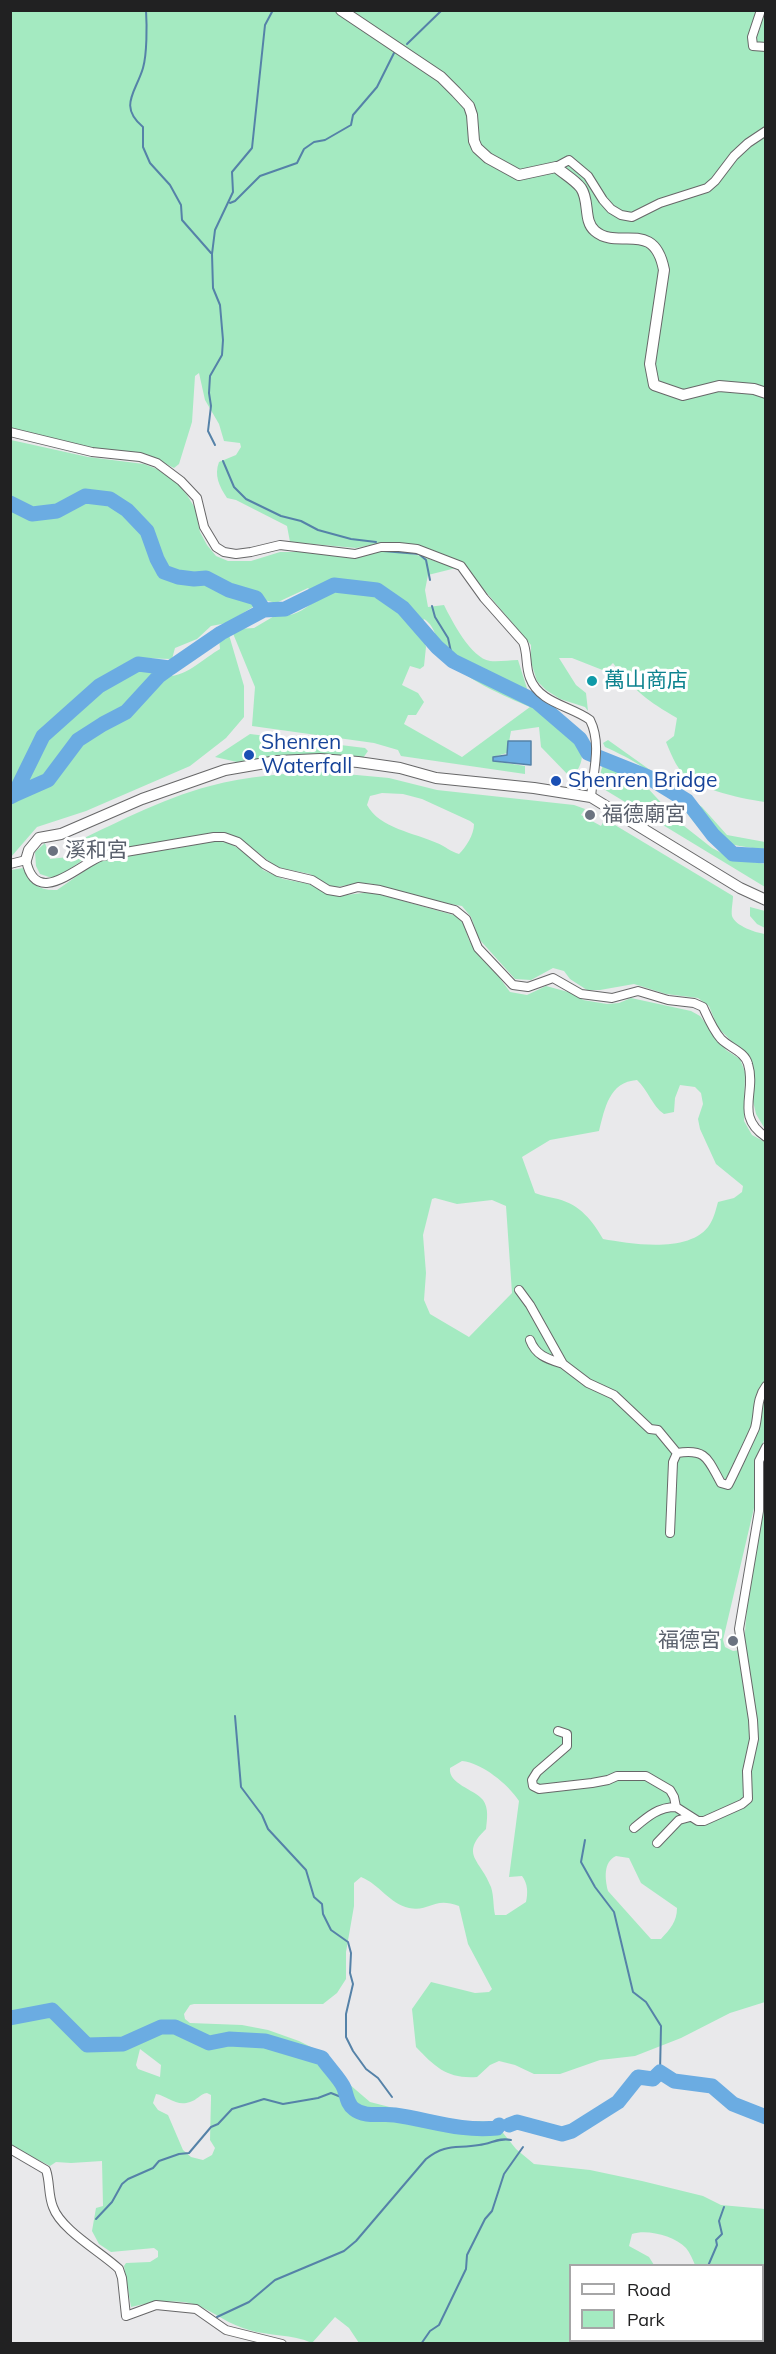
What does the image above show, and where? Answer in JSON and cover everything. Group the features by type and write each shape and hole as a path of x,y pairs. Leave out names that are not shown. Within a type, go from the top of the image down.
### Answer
{"street":[{"path":"341,10 441,77 456,92 469,106 474,141 477,148 488,158 519,175 556,167 568,160 588,176 611,209 621,214 632,217 660,203 706,188 715,181 734,156 765,131"},
{"path":"761,10 752,37 753,46 765,47"},
{"path":"556,167 582,189 588,206 590,226 596,232 608,237 646,241 661,256 664,270 662,292 650,364 654,385 683,395 719,386 754,389 765,393"},
{"path":"10,432 92,452 140,457 157,463 181,481 197,498 204,527 216,547 224,552 236,554 280,545 355,554 381,547 399,547 417,549 461,566 484,598 523,642 526,648 529,676 534,689 590,720 597,749 593,765 591,797"},
{"path":"765,900 740,888 591,797 534,788 436,778 400,768 320,759 277,761 202,776 91,819 61,834 39,838 29,850 26,860 28,869 35,878 45,882 56,882 92,859 102,856 224,837 238,842 264,864 278,872 312,880 328,890 340,892 358,887 380,890 456,910 466,919 478,948 513,985 528,987 553,978 581,994 612,998 638,991 703,1007 710,1023 722,1040 745,1057 749,1066 748,1114 756,1131 765,1137"},
{"path":"10,864 26,860"},
{"path":"519,1290 563,1364"},
{"path":"530,1340 532,1346 543,1358 563,1364 588,1383 614,1395 650,1429 658,1430 677,1453"},
{"path":"677,1453 692,1450 700,1453 711,1465 721,1483 728,1485 732,1481 738,1461 755,1428 759,1397 765,1386"},
{"path":"634,1828 655,1812 668,1807 676,1807 698,1821 704,1821 748,1799 747,1771 754,1739 753,1720 739,1629 759,1511 759,1461 765,1448"},
{"path":"670,1533 673,1462 677,1453"},
{"path":"558,1731 567,1734 567,1746 537,1772 532,1780 533,1786 539,1789 608,1780 617,1776 646,1776 670,1790 676,1807"},
{"path":"657,1843 679,1820 690,1817"},
{"path":"10,2149 46,2170 56,2213 70,2229 118,2269 122,2278 126,2316 156,2305 196,2309 226,2330 282,2343"}],"green space":[{"path":"11,11 765,11 765,802 716,791 692,780 683,773 676,764 666,742 674,736 677,718 642,694 613,663 605,671 572,658 559,658 576,685 586,693 588,711 585,707 560,699 546,690 537,681 531,662 531,645 463,565 416,545 381,543 356,548 290,542 287,526 236,500 227,498 218,480 219,462 236,455 241,447 240,443 224,441 219,424 205,400 199,373 195,376 192,422 179,464 174,468 150,456 93,449 11,428"},
{"path":"11,440 88,457 144,464 157,469 177,483 187,495 195,508 200,532 207,545 216,556 228,561 251,561 280,552 319,552 358,558 374,552 391,551 417,555 456,568 428,575 425,590 428,607 444,605 463,638 483,658 490,661 518,660 530,698 580,747 582,756 581,764 572,779 541,747 539,727 511,731 507,753 493,757 493,761 525,766 525,774 401,756 398,750 374,743 252,726 255,687 232,631 254,628 276,615 294,614 304,609 318,599 308,588 276,603 264,600 227,623 211,626 197,639 175,648 172,659 139,658 139,664 156,674 174,676 190,669 220,649 219,638 229,635 244,686 244,717 226,738 190,766 86,811 37,827 11,857","holes":["424,619 428,622 441,651 451,664 484,686 530,707 462,757 404,724 408,715 416,715 424,702 418,693 402,685 410,666 420,669 424,666 426,647 420,626"]},
{"path":"250,734 365,748 368,751 363,758 311,755 237,762 215,757"},
{"path":"608,740 702,807 727,835 765,842 765,850 727,843 708,835 660,780 633,761 605,747 603,743"},
{"path":"607,762 643,783 679,822 712,848 731,858 765,864 765,887 602,788 601,770"},
{"path":"324,772 389,778 437,790 574,805 585,809 581,815 601,826 605,819 733,896 732,916 734,920 747,928 765,934 765,1129 756,1114 753,1101 753,1068 749,1058 718,1028 709,1006 698,998 666,994 634,984 587,990 570,979 564,971 553,968 531,980 515,979 479,939 471,917 462,906 427,900 373,884 358,883 337,887 325,885 310,874 276,867 234,836 210,834 97,853 55,879 40,874 36,866 35,852 45,843 50,859 68,857 67,846 191,791 252,777","holes":["382,793 403,794 422,799 474,824 473,832 459,854 437,843 398,829 380,819 367,805 370,796"]},
{"path":"213,841 229,843 254,858 263,870 283,879 309,884 327,894 338,896 371,892 457,916 463,923 478,955 510,992 527,995 546,986 572,993 583,1000 607,1004 619,1003 631,998 691,1011 700,1016 726,1050 740,1059 745,1072 744,1121 752,1135 765,1142 765,1438 755,1468 754,1508 723,1640 725,1647 733,1651 740,1650 744,1643 750,1573 765,1456 765,2002 730,2013 681,2038 635,2056 600,2060 560,2074 534,2074 515,2065 499,2061 490,2065 477,2077 450,2074 436,2066 416,2047 412,2009 431,1982 475,1993 489,1992 492,1989 468,1944 459,1906 438,1903 416,1909 402,1906 361,1877 354,1883 354,1906 346,1952 346,1979 337,1993 323,2004 194,2004 190,2005 184,2014 185,2019 190,2023 242,2025 268,2030 299,2041 325,2054 342,2078 370,2102 452,2123 479,2121 495,2123 516,2149 534,2164 590,2170 703,2196 721,2205 765,2209 764,2274 764,2264 695,2264 687,2250 675,2240 646,2232 632,2234 629,2246 649,2257 653,2264 569,2264 569,2342 656,2343 359,2343 349,2328 335,2317 312,2343 242,2328 205,2309 184,2302 131,2307 124,2266 126,2263 150,2262 158,2257 158,2251 154,2248 111,2252 99,2244 92,2231 96,2208 103,2206 102,2161 56,2162 50,2166 11,2146 11,870 23,868 28,878 40,888 57,890 103,858","holes":["637,1080 656,1107 664,1114 674,1112 675,1098 680,1085 695,1087 701,1093 703,1104 698,1119 700,1129 716,1164 743,1186 742,1192 734,1198 718,1202 710,1224 690,1240 660,1245 603,1239 579,1209 558,1199 535,1193 522,1157 550,1140 599,1131 606,1105 614,1091 628,1082","432,1199 457,1204 492,1200 506,1206 512,1293 469,1337 430,1314 424,1300 426,1273 423,1235","462,1761 478,1766 501,1781 519,1801 509,1877 522,1876 527,1895 526,1902 506,1915 495,1915 491,1887 473,1852 474,1845 486,1829 485,1803 479,1796 457,1782 450,1774 450,1768","616,1856 629,1858 641,1883 677,1908 674,1921 661,1939 651,1939 608,1891 606,1871 609,1862","140,2049 161,2065 160,2077 138,2069 136,2065","207,2093 211,2095 210,2140 215,2148 212,2155 203,2160 191,2157 183,2150 168,2115 158,2110 153,2103 156,2094 185,2103"]},
{"path":"750,907 765,911 765,928 757,924 750,916"},
{"path":"765,2294 765,2343 696,2343 764,2342"}],"water":[{"path":"508,741 531,741 531,765 493,761 493,757 507,755"}],"waterway":[{"path":"146,10 145,55 143,68 131,99 131,112 143,127 143,147 150,163 170,185 181,205 182,220 211,253"},
{"path":"215,445 208,431 211,406 210,376 222,355 223,340 220,305 213,288 212,254 215,230 233,192 232,172 252,148 265,25 273,10"},
{"path":"407,44 442,10"},
{"path":"230,203 235,201 260,176 297,163 304,149 351,125 353,115 377,87 394,53"},
{"path":"223,461 234,487 246,499 318,530 351,539 376,542"},
{"path":"10,503 32,514 57,511 85,496 110,499 127,510 147,531 164,572 178,577 206,578 229,590 256,598 264,610"},
{"path":"383,551 419,554 426,560 430,580"},
{"path":"10,797 14,795 43,736 99,686 138,664 170,668 221,633 264,610 285,609 334,585 377,590 403,608 437,647 453,661 537,702 580,739 588,753 648,777 687,801 713,835 733,854 766,856"},
{"path":"432,606 435,617 448,638 453,661"},
{"path":"14,795 48,780 78,740 126,712 159,676 170,668"},
{"path":"235,1716 241,1787 262,1815 268,1829 306,1870 314,1897 322,1904 323,1914 331,1930 348,1942 353,1984 346,2014 346,2037 366,2069 378,2078 392,2097"},
{"path":"585,1840 581,1862 595,1887 614,1912 633,1992 646,2002 661,2026 660,2072"},
{"path":"10,2018 52,2010 87,2045 123,2044 161,2027 175,2027 209,2043 229,2039 265,2041 322,2058 342,2085 350,2105 358,2112 395,2115 471,2128 497,2128 499,2125"},
{"path":"509,2125 517,2122 562,2134 572,2131 618,2102 638,2077 653,2079 660,2072 674,2081 712,2086 733,2104 766,2117"},
{"path":"96,2219 112,2202 122,2184 128,2179 153,2168 159,2161 189,2153 211,2127 218,2124 232,2109 264,2099 283,2104 318,2098 331,2093 346,2099"},
{"path":"217,2317 249,2302 275,2280 344,2251 356,2241 426,2159 433,2154 451,2148 503,2139 511,2140"},
{"path":"421,2344 430,2331 439,2325 466,2269 467,2255 485,2219 492,2211 504,2174 523,2147"},
{"path":"709,2264 717,2245 716,2240 722,2234 719,2221 724,2207"}],"place":[{"name":"萬山商店","path":"592,681"},
{"name":"Shenren Waterfall","path":"249,755"},
{"name":"Shenren Bridge","path":"556,781"},
{"name":"福德廟宮","path":"590,815"},
{"name":"溪和宮","path":"53,851"},
{"name":"福德宮","path":"733,1641"}]}
